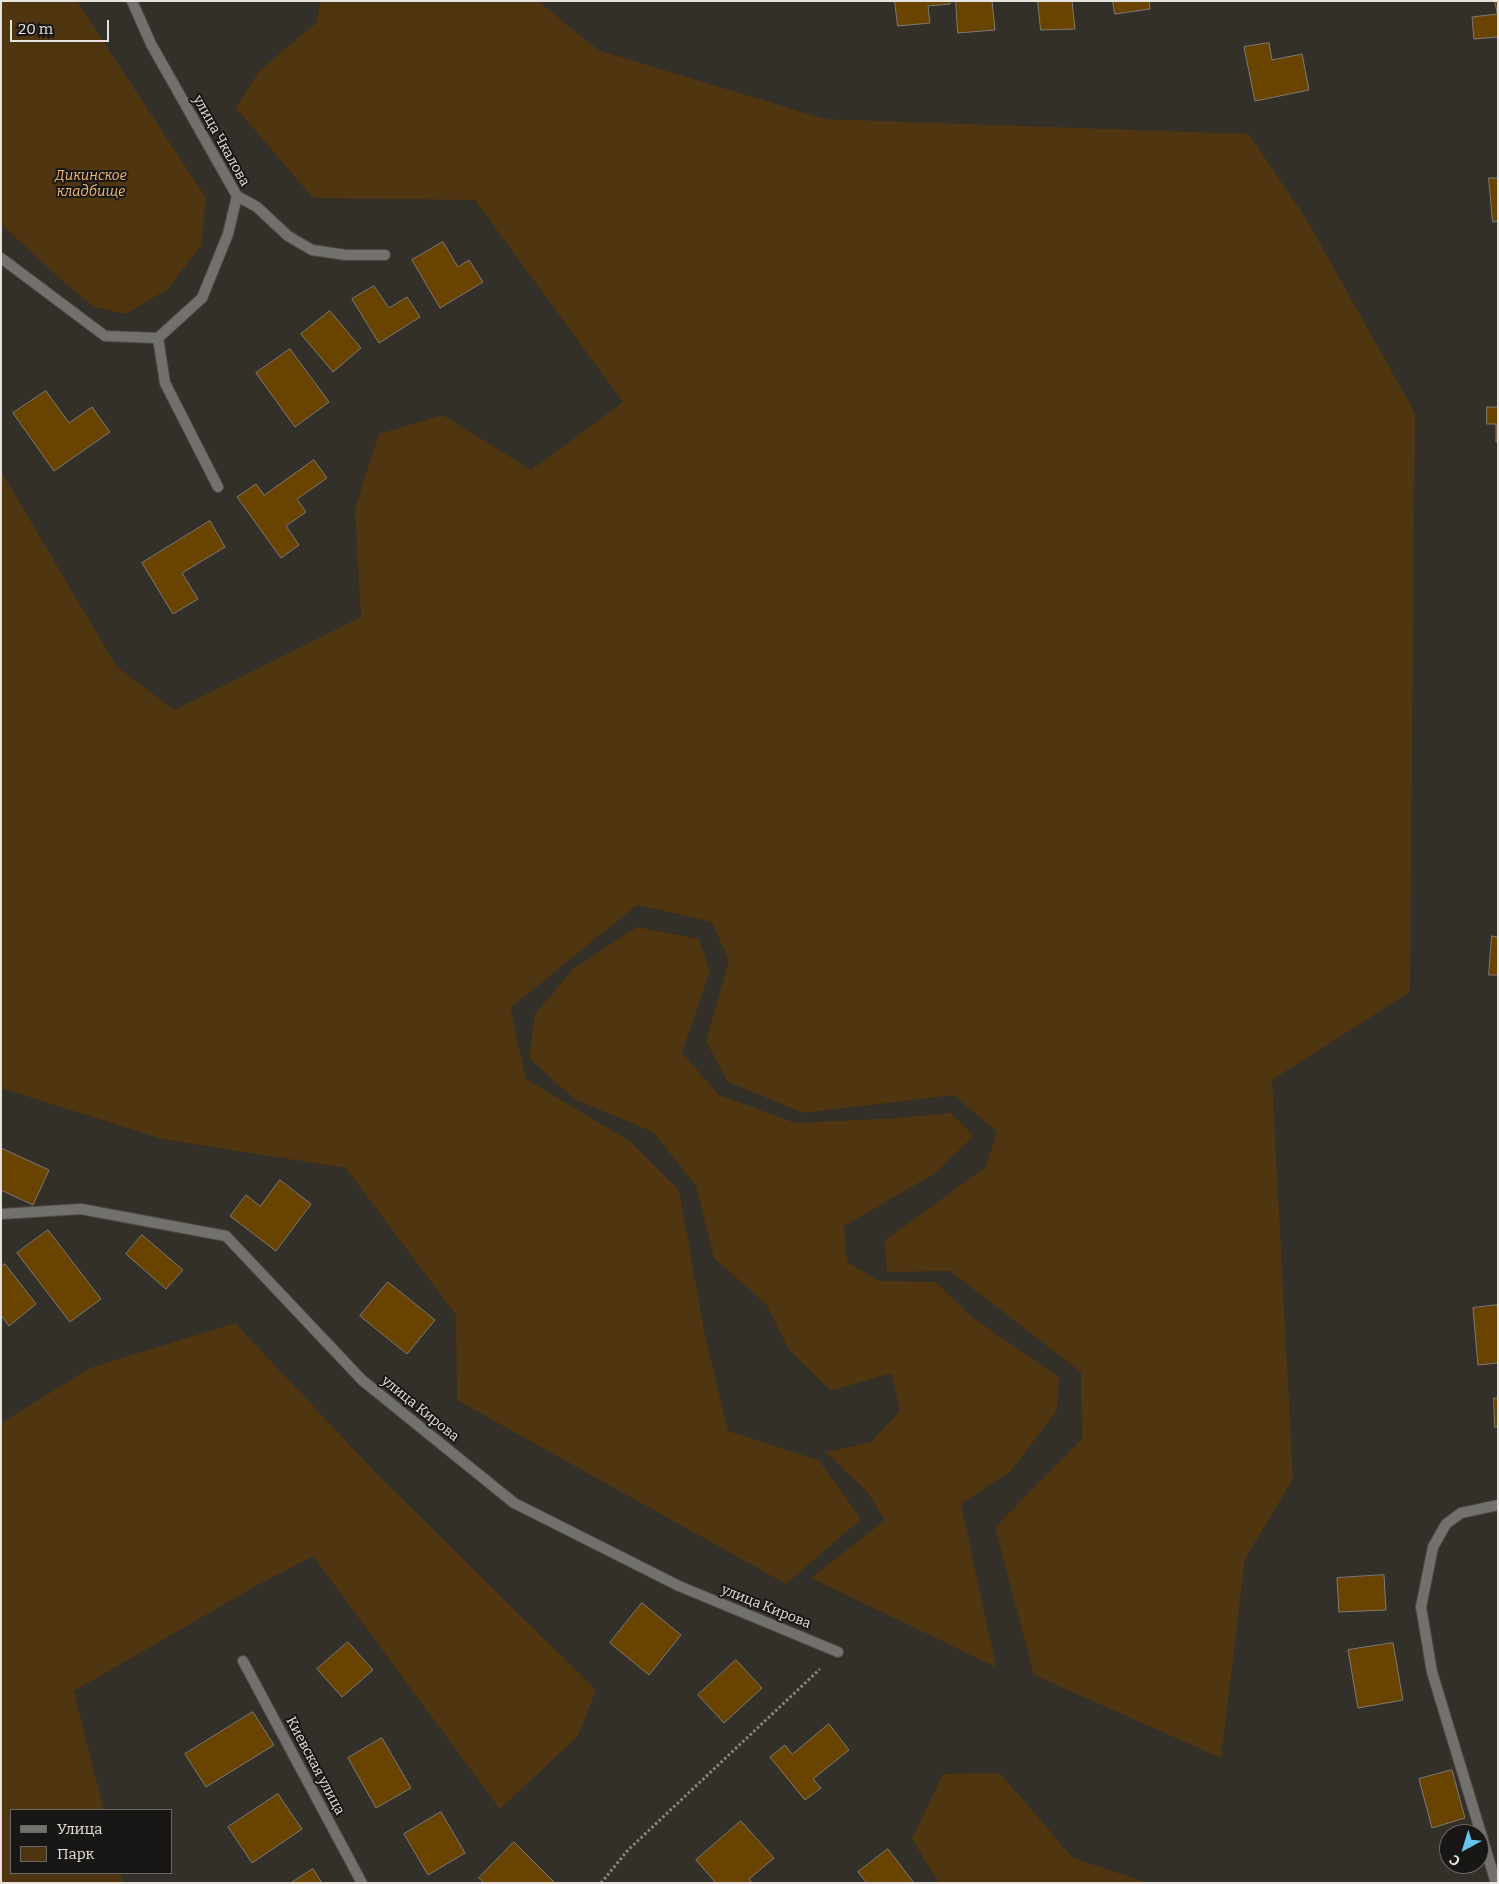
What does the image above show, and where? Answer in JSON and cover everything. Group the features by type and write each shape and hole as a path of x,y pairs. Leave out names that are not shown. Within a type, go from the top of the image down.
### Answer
{"street":[{"name":"улица Чкалова","path":"132,1 151,44 237,196 228,234 202,298 158,338"},
{"path":"237,196 258,207 288,236 312,250 346,255 385,255"},
{"path":"1,258 105,336 158,338 165,383 218,487"},
{"name":"улица Кирова","path":"1,1214 80,1209 226,1236 362,1380 514,1503 679,1586 838,1652"},
{"path":"1496,1883 1432,1672 1421,1607 1433,1546 1446,1524 1461,1513 1498,1505"},
{"name":"Киевская улица","path":"244,1662 362,1883"}],"path":[{"path":"600,1883 628,1850 838,1652"}],"green space":[{"name":"Дикинское кладбище","path":"1,1 77,1 206,198 201,246 168,289 126,314 94,307 1,224"},
{"path":"320,1 538,1 598,50 825,119 1249,134 1307,220 1415,413 1410,992 1272,1080 1293,1479 1245,1559 1221,1758 1034,1675 995,1527 1082,1439 1081,1372 950,1271 887,1272 885,1240 986,1167 997,1132 954,1095 804,1113 728,1082 706,1041 729,961 712,922 637,905 510,1008 526,1079 631,1142 679,1190 704,1330 728,1431 819,1460 861,1519 786,1584 457,1400 456,1315 346,1168 162,1139 1,1088 1,471 117,667 174,710 361,617 355,509 379,434 443,415 531,470 623,402 475,200 313,198 236,108 259,71 317,22"},
{"path":"637,927 699,939 710,971 682,1053 719,1095 796,1123 898,1118 951,1113 974,1136 934,1174 844,1226 847,1262 879,1281 936,1282 973,1318 1059,1377 1057,1410 1011,1471 961,1504 996,1667 811,1578 885,1520 868,1493 826,1452 871,1442 900,1411 892,1373 831,1391 789,1350 766,1304 714,1258 696,1186 653,1132 574,1099 529,1058 535,1014 574,968"},
{"path":"235,1323 377,1474 596,1690 578,1736 500,1809 313,1556 261,1583 74,1691 104,1809 10,1809 10,1874 120,1874 123,1883 1,1883 1,1423 90,1368"},
{"path":"1000,1773 1073,1858 1148,1883 939,1883 912,1839 943,1774"}],"building":[{"path":"895,1 950,1 950,4 928,6 930,23 898,26"},
{"path":"956,1 992,1 995,30 958,33"},
{"path":"1038,1 1072,1 1075,29 1041,30"},
{"path":"1113,1 1149,1 1150,9 1115,14"},
{"path":"1495,1 1498,1 1498,37 1474,39 1472,17 1497,14"},
{"path":"1269,43 1272,60 1302,54 1309,90 1255,101 1244,47"},
{"path":"1489,178 1498,178 1498,221 1493,222"},
{"path":"443,242 458,267 469,260 483,282 440,308 412,260"},
{"path":"374,286 389,308 407,297 420,317 379,343 352,299"},
{"path":"330,311 361,348 333,372 301,334"},
{"path":"290,349 329,402 295,427 256,373"},
{"path":"46,391 69,423 92,407 110,432 54,471 13,413"},
{"path":"1487,407 1498,407 1498,442 1496,442 1496,424 1487,424"},
{"path":"314,460 327,478 297,499 306,512 286,526 299,545 281,558 237,497 256,484 264,495"},
{"path":"210,521 225,547 182,573 198,599 173,614 142,563"},
{"path":"1492,936 1498,937 1498,975 1489,975"},
{"path":"1,1148 49,1170 33,1205 1,1190"},
{"path":"280,1180 311,1204 276,1251 230,1216 246,1195 260,1206"},
{"path":"48,1230 101,1299 70,1322 17,1253"},
{"path":"142,1235 183,1270 166,1289 126,1254"},
{"path":"5,1264 36,1304 9,1326 1,1315 1,1267"},
{"path":"388,1282 435,1320 407,1354 360,1316"},
{"path":"1498,1305 1498,1363 1478,1365 1473,1308"},
{"path":"1494,1398 1498,1398 1498,1427 1495,1427"},
{"path":"1384,1575 1386,1610 1339,1612 1337,1578"},
{"path":"642,1603 681,1635 649,1675 610,1643"},
{"path":"348,1642 373,1670 342,1697 317,1669"},
{"path":"1393,1643 1403,1700 1358,1708 1348,1650"},
{"path":"736,1660 762,1688 724,1723 698,1695"},
{"path":"253,1712 274,1745 206,1787 185,1754"},
{"path":"829,1724 849,1750 813,1779 821,1788 805,1800 770,1757 785,1745 792,1754"},
{"path":"382,1738 411,1788 376,1808 348,1758"},
{"path":"1452,1770 1465,1818 1439,1824 1439,1826 1432,1828 1419,1779"},
{"path":"278,1794 302,1829 252,1863 228,1827"},
{"path":"441,1812 465,1853 428,1875 404,1834"},
{"path":"741,1821 774,1858 749,1879 752,1883 716,1883 696,1860"},
{"path":"514,1842 553,1883 484,1883 479,1878"},
{"path":"888,1849 914,1883 867,1883 858,1872"},
{"path":"313,1869 322,1883 291,1883"}]}
